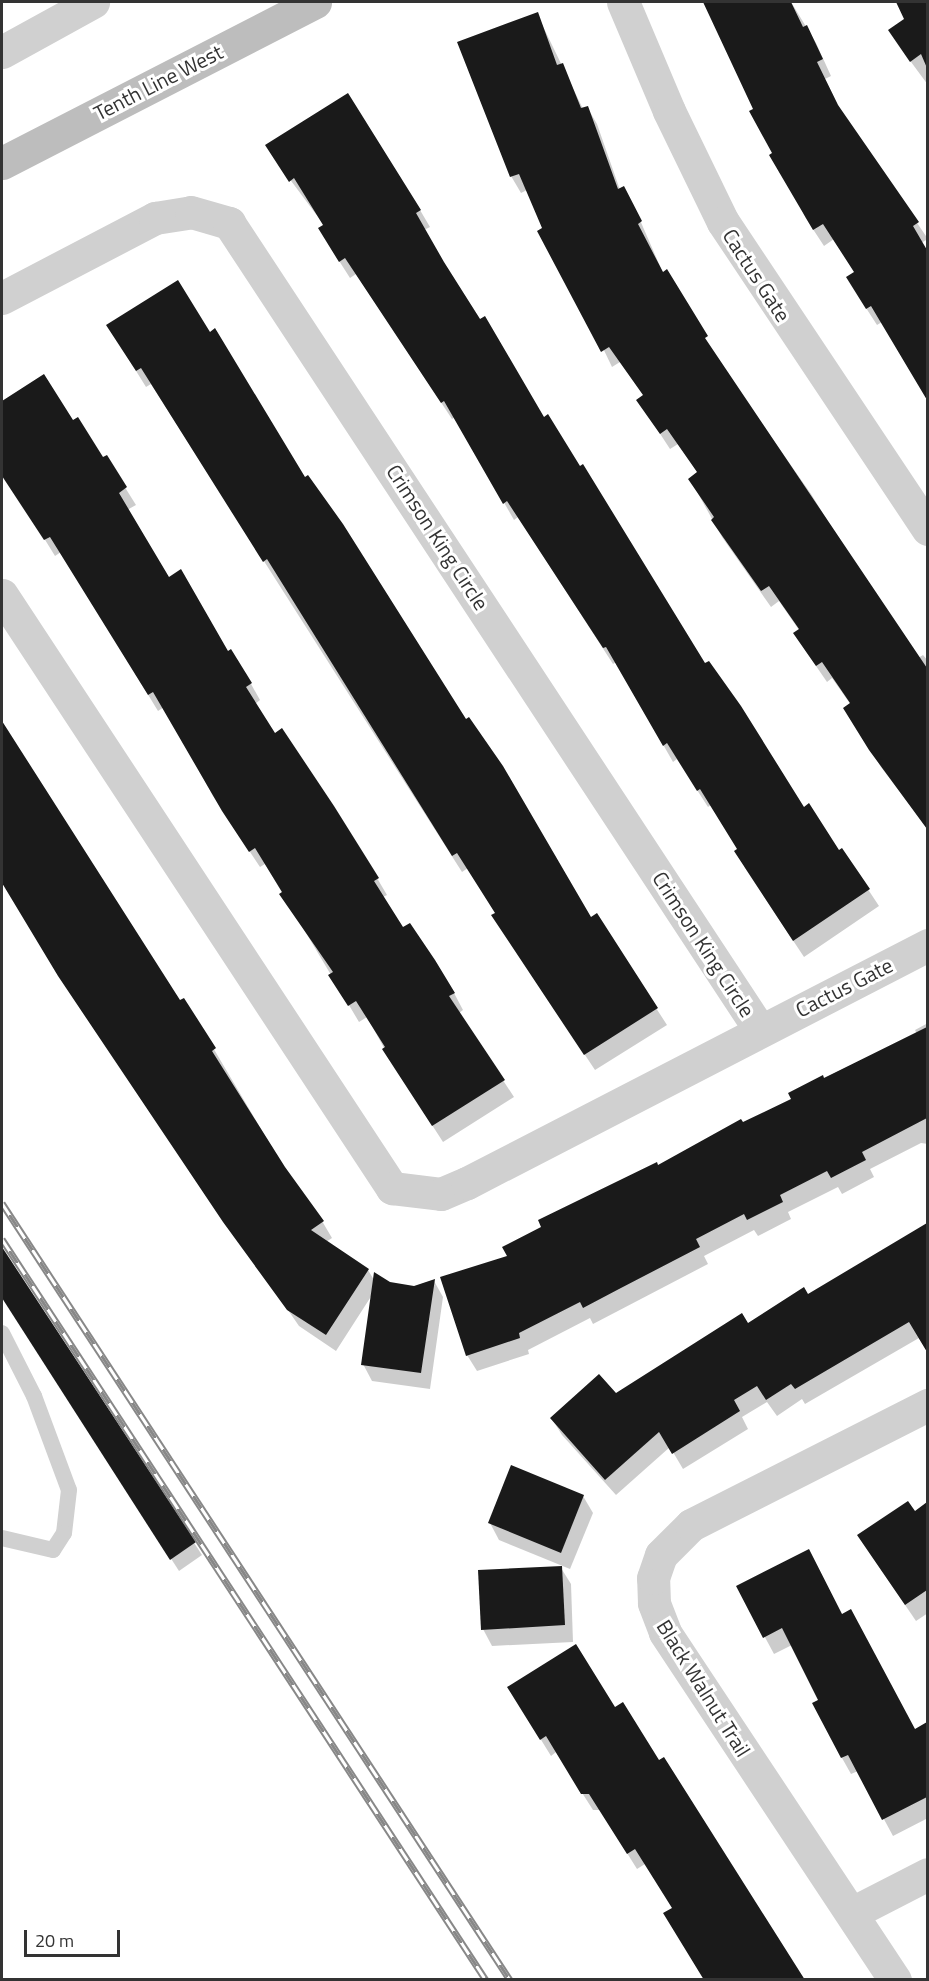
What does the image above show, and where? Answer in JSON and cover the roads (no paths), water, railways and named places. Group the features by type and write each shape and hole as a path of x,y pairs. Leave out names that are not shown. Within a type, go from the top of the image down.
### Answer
{"street":[{"path":"2,52 93,2"},
{"name":"Tenth Line West","path":"2,163 315,2"},
{"name":"Cactus Gate","path":"623,2 669,111 723,222 927,529"},
{"name":"Crimson King Circle","path":"2,298 155,218 191,212 230,223 760,1030 467,1183 441,1194 392,1188 2,595"},
{"name":"Cactus Gate","path":"760,1030 927,945"},
{"name":"Black Walnut Trail","path":"895,1980 665,1632 654,1603 653,1578 661,1555 691,1525 927,1405"},
{"path":"852,1913 927,1874"}],"lane":[{"path":"2,1333 34,1396 69,1490 64,1533 53,1550 2,1538"}],"railway":[{"path":"2,1203 510,1980"},
{"path":"2,1239 486,1980"}]}
